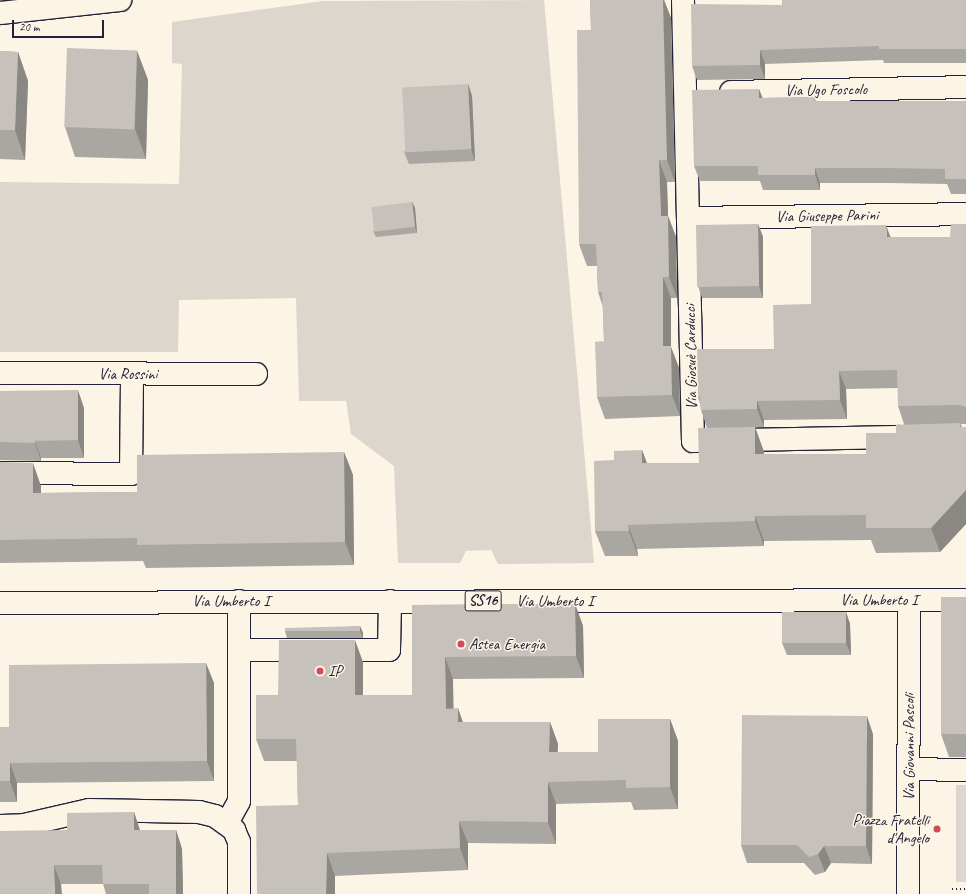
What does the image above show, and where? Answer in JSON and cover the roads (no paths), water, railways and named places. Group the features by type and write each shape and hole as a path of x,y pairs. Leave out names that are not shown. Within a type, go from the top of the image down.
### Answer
{"street":[{"path":"0,13 120,0"},
{"name":"Via Giosuè Carducci","path":"683,0 693,441 919,437"},
{"name":"Via Ugo Foscolo","path":"685,93 966,87"},
{"name":"Via Giuseppe Parini","path":"688,218 966,214"},
{"name":"Via Rossini","path":"0,373 256,374"},
{"path":"0,472 131,474 132,374"},
{"name":"Via Giovanni Pascoli","path":"908,894 910,600"},
{"name":"Via Umberto I","path":"0,603 239,601 966,600"},
{"path":"227,823 239,801 239,601"},
{"path":"239,650 389,650 390,601"},
{"path":"908,769 966,770"},
{"path":"0,826 24,825 89,810 199,812 227,823 234,830 239,842 239,894"}],"place":[{"name":"Astea Energia","path":"461,644"},
{"name":"IP","path":"320,671"},
{"name":"Piazza Fratelli d'Angelo","path":"937,829"}]}
